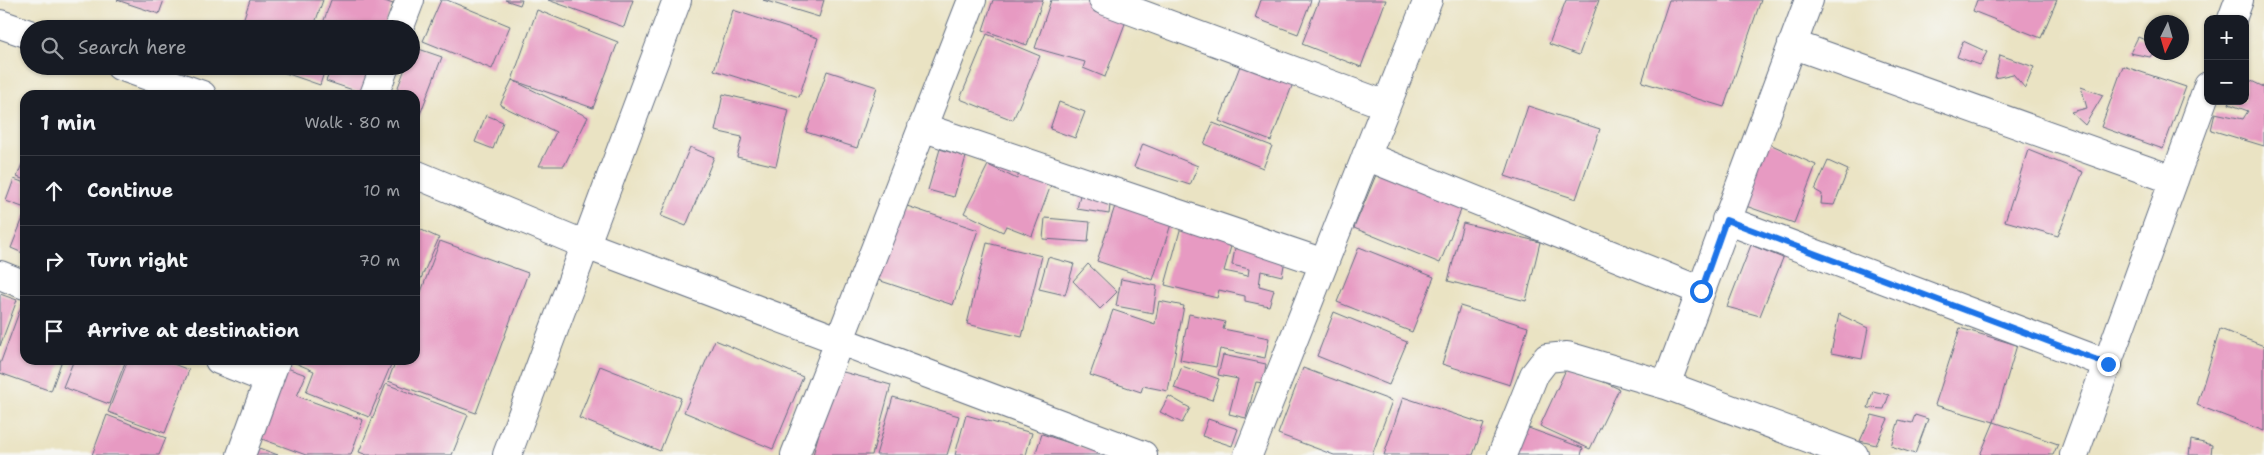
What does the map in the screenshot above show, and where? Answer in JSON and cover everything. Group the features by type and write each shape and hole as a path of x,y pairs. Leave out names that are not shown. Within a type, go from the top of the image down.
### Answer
{"street":[{"path":"402,20 410,0"},
{"path":"507,455 677,0"},
{"path":"795,455 972,0"},
{"path":"1103,0 1386,105"},
{"path":"1248,455 1428,0"},
{"path":"1666,386 1809,0"},
{"path":"2233,15 2239,0"},
{"path":"0,24 20,31"},
{"path":"1792,44 2174,180"},
{"path":"145,75 188,90"},
{"path":"376,90 382,75"},
{"path":"2074,455 2204,97"},
{"path":"922,127 1324,262"},
{"path":"1366,156 1701,291"},
{"path":"420,176 586,245 1143,455"},
{"path":"1726,220 2108,364"},
{"path":"0,275 20,282"},
{"path":"1502,455 1534,375 1547,358 1567,356 1666,386 1854,455"},
{"path":"241,455 272,370 246,365"}],"building":[{"path":"117,0 164,0 159,14"},
{"path":"250,0 323,0 316,20 243,20"},
{"path":"331,0 382,0 393,4 388,20 324,20"},
{"path":"441,0 447,0 510,26 492,69 423,41"},
{"path":"505,0 522,0 520,5"},
{"path":"548,0 633,0 624,27"},
{"path":"763,0 824,0 819,17"},
{"path":"993,0 1043,0 1027,45 983,30"},
{"path":"1051,0 1093,0 1129,13 1105,77 1083,68 1085,62 1035,48"},
{"path":"1261,0 1311,0 1298,34 1255,18"},
{"path":"1319,0 1386,0 1361,67 1302,44"},
{"path":"1566,0 1599,0 1579,55 1549,44"},
{"path":"1669,0 1761,0 1724,107 1642,82"},
{"path":"1977,0 2057,0 2041,38 1973,11"},
{"path":"537,10 618,42 593,108 512,80"},
{"path":"733,10 818,38 799,97 714,70"},
{"path":"987,34 1040,56 1013,120 960,99"},
{"path":"2138,37 2144,40 2144,56 2130,53"},
{"path":"1963,41 1987,52 1980,65 1957,57"},
{"path":"420,49 442,57 420,114 420,90 397,90 403,75 420,75"},
{"path":"2000,55 2034,67 2025,88 2013,74 1995,78"},
{"path":"1243,58 1295,78 1271,141 1219,121"},
{"path":"2123,66 2186,87 2163,149 2101,127"},
{"path":"827,71 877,87 857,148 806,132"},
{"path":"291,75 323,75 320,85"},
{"path":"328,75 368,75 363,90 353,90 326,81"},
{"path":"512,80 588,117 564,166 539,166 556,132 500,105"},
{"path":"2249,80 2264,87 2264,146 2211,130 2215,113 2243,119 2248,111 2232,105 2249,105"},
{"path":"2081,87 2103,95 2085,125 2071,112 2087,108"},
{"path":"723,94 789,110 776,166 737,157 742,137 715,131"},
{"path":"1059,102 1085,112 1075,138 1050,129"},
{"path":"1528,106 1600,129 1576,199 1505,176"},
{"path":"486,115 503,122 493,149 475,142"},
{"path":"1213,123 1272,146 1263,168 1204,144"},
{"path":"1763,141 1816,165 1794,223 1743,205"},
{"path":"1143,144 1198,166 1190,185 1134,167"},
{"path":"690,147 714,157 686,226 661,216"},
{"path":"940,149 966,157 954,197 928,190"},
{"path":"2028,150 2083,172 2058,236 2005,221"},
{"path":"1828,161 1848,170 1834,205 1821,204 1822,194 1815,190"},
{"path":"988,165 1017,179 1022,165 1054,177 1032,236 1006,226 1003,232 964,213"},
{"path":"1378,170 1463,205 1440,263 1354,228"},
{"path":"14,179 20,181 20,206 6,201"},
{"path":"1081,190 1111,196 1109,214 1077,209"},
{"path":"1117,200 1173,218 1153,280 1097,261"},
{"path":"904,205 978,230 953,305 878,280"},
{"path":"1045,218 1090,222 1088,242 1043,239"},
{"path":"1182,223 1234,236 1224,271 1248,276 1249,269 1232,265 1236,243 1286,254 1282,276 1261,271 1259,286 1274,290 1269,306 1245,301 1245,296 1219,290 1217,298 1165,285"},
{"path":"1463,223 1540,242 1526,301 1448,281"},
{"path":"20,226 20,252 11,248"},
{"path":"420,229 439,238 420,281"},
{"path":"440,241 528,273 476,413 388,381 394,365 420,365 420,295"},
{"path":"987,243 1042,256 1022,337 967,324"},
{"path":"1751,245 1783,258 1760,316 1727,307"},
{"path":"1359,247 1434,277 1412,332 1337,302"},
{"path":"1048,257 1074,264 1065,295 1039,289"},
{"path":"1088,264 1117,292 1100,309 1073,281"},
{"path":"1121,279 1157,286 1153,313 1116,306"},
{"path":"0,294 17,300 0,346"},
{"path":"1159,301 1184,306 1168,391 1143,386 1141,392 1090,375 1113,310 1155,324"},
{"path":"1460,306 1528,327 1510,385 1442,364"},
{"path":"20,309 20,365 60,365 51,391 0,373 0,364"},
{"path":"1334,312 1407,342 1389,385 1317,356"},
{"path":"1189,314 1225,322 1223,329 1269,338 1265,358 1220,349 1216,367 1180,360"},
{"path":"1839,314 1868,328 1862,359 1831,353"},
{"path":"1960,328 2017,345 1994,422 1935,405"},
{"path":"2220,329 2264,346 2264,431 2197,405"},
{"path":"715,340 803,377 773,449 684,412"},
{"path":"1223,355 1266,364 1263,383 1256,382 1246,418 1229,414 1238,379 1218,375"},
{"path":"72,365 124,365 109,404 63,387"},
{"path":"126,365 176,365 189,370 165,433 108,412"},
{"path":"300,365 391,365 369,417 306,392 314,371"},
{"path":"1568,365 1619,389 1590,449 1540,426"},
{"path":"600,366 681,398 660,451 579,418"},
{"path":"1182,366 1219,379 1212,400 1174,388"},
{"path":"287,368 306,375 297,396 363,420 351,455 306,455 262,439"},
{"path":"1303,368 1392,401 1372,455 1334,455 1278,434"},
{"path":"836,370 891,385 872,455 813,455"},
{"path":"386,384 468,415 452,455 367,455 359,452"},
{"path":"1873,391 1889,395 1884,409 1868,408"},
{"path":"1169,396 1190,408 1182,423 1160,412"},
{"path":"893,397 959,416 947,455 876,455"},
{"path":"1403,397 1484,424 1473,455 1384,455"},
{"path":"107,415 166,438 159,455 92,455"},
{"path":"966,415 1032,433 1026,455 955,455"},
{"path":"1872,415 1888,419 1876,445 1860,441"},
{"path":"1915,415 1928,419 1915,454 1891,446 1899,420 1912,423"},
{"path":"1208,419 1238,429 1232,446 1202,436"},
{"path":"1994,422 2058,444 2053,455 1980,455"},
{"path":"1523,426 1583,448 1581,455 1512,455"},
{"path":"1042,434 1106,455 1035,455"},
{"path":"2191,440 2212,445 2211,455 2189,455"},
{"path":"259,448 278,455 256,455"}],"route":[{"path":"1701,291 1726,220 2108,364"}]}
